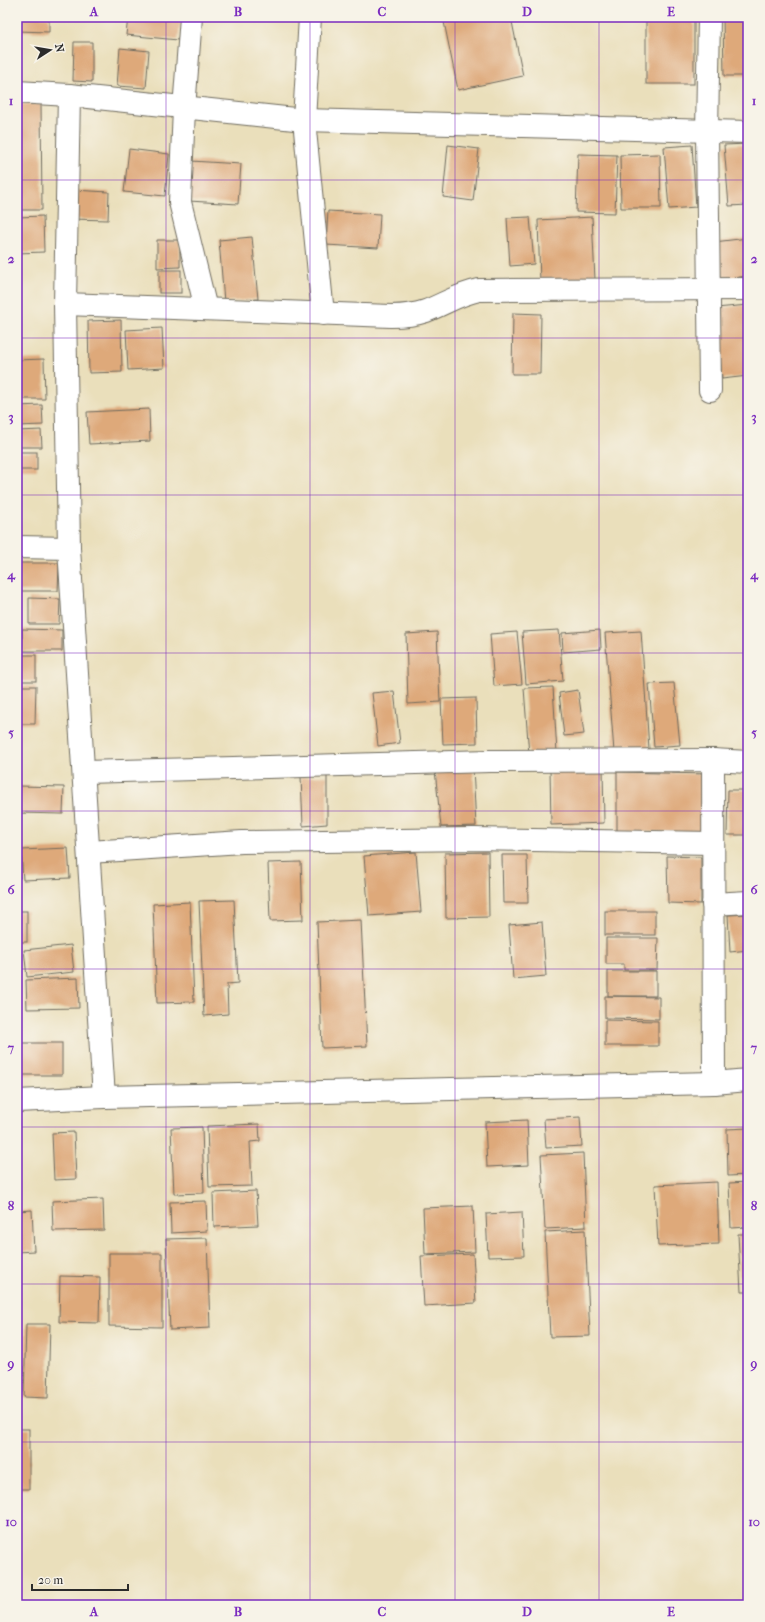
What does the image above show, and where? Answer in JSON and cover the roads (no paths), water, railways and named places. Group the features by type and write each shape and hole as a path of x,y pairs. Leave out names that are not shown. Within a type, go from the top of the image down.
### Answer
{"street":[{"path":"191,17 184,109 180,202 206,309"},
{"path":"310,17 304,120 323,314"},
{"path":"709,17 707,132 710,390"},
{"path":"17,92 69,95 184,109 304,120 748,132"},
{"path":"69,95 65,304 69,548 104,1097"},
{"path":"65,304 391,316 409,315 426,310 466,293 479,290 748,288"},
{"path":"17,547 69,548"},
{"path":"84,772 490,761 713,760 748,762"},
{"path":"713,760 714,1083"},
{"path":"89,852 242,842 474,839 713,843"},
{"path":"713,904 748,902"},
{"path":"17,1101 104,1097 714,1083 748,1080"}]}
